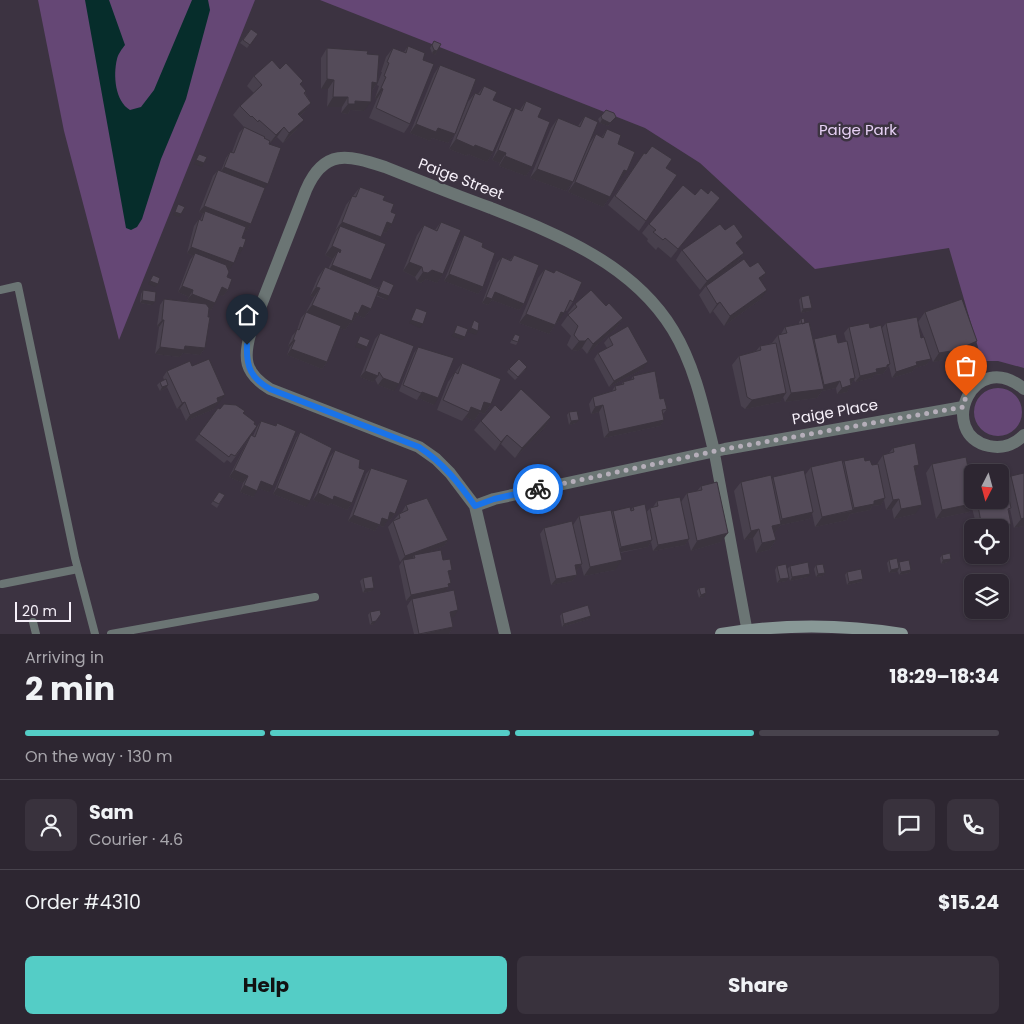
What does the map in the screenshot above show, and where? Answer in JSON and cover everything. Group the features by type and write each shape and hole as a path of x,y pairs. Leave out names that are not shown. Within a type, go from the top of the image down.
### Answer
{"main road":[{"path":"721,634 747,630 842,626 902,634"}],"street":[{"name":"Paige Street","path":"505,634 475,506 450,473 436,459 419,447 270,389 258,382 247,364 247,345 251,331 312,175 331,160 344,157 357,158 385,167 552,233 585,249 616,270 657,309 681,344 696,384 714,451"},
{"path":"1024,389 1016,382 1005,378 988,379 973,387 966,396 963,407 963,419 967,430 975,439 985,445 996,447 1008,446 1024,435"},
{"name":"Paige Place","path":"714,451 963,407"},
{"path":"475,506 494,499 714,451 747,630"}],"lane":[{"path":"0,290 18,286 78,569 95,634"},
{"path":"2,584 78,569"},
{"path":"111,634 315,597"},
{"path":"33,622 36,634"}],"green space":[{"path":"38,0 255,0 119,340 64,131"},
{"name":"Paige Park","path":"320,0 1024,0 1024,368 998,361 982,361 949,248 815,269 700,163 645,128"},
{"path":"998,388 1007,390 1015,395 1020,403 1022,412 1020,421 1015,429 1007,434 998,436 989,434 981,429 976,421 974,412 976,403 981,395 989,390"}],"shaded area":[{"path":"85,0 109,0 125,45 117,59 115,72 116,87 121,100 130,110 141,107 154,90 192,0 208,0 210,10 186,99 161,159 142,219 137,227 131,230 126,228"}],"building":[{"path":"251,29 258,34 250,45 243,40"},
{"path":"434,41 441,44 437,51 434,50 432,45"},
{"path":"408,46 425,53 423,60 434,64 410,124 376,108 386,77 384,76 389,63 387,62 393,48 406,53"},
{"path":"327,48 368,51 367,54 379,55 377,83 372,82 371,102 355,101 355,104 348,104 348,97 333,97 334,80 327,79"},
{"path":"272,60 280,69 286,63 303,81 300,84 306,91 304,93 311,103 298,114 304,120 289,133 284,127 276,135 259,120 258,122 251,117 240,106 262,85 254,76"},
{"path":"440,65 476,79 455,134 438,128 436,132 416,124"},
{"path":"484,86 497,92 493,100 512,108 493,152 475,145 474,147 456,139 475,93 480,95"},
{"path":"526,101 542,108 538,117 550,122 532,167 505,156 506,153 498,150 515,108 522,111"},
{"path":"606,110 614,113 616,117 610,123 602,119 601,116"},
{"path":"585,116 598,122 573,182 537,169 558,118 580,127"},
{"path":"244,127 265,137 270,141 269,144 281,148 268,184 224,167 230,152 234,153"},
{"path":"607,129 621,135 618,144 635,152 627,171 624,170 610,197 575,182 596,134 603,138"},
{"path":"652,146 672,159 666,168 677,175 646,221 615,196 644,153 646,154"},
{"path":"199,154 207,157 204,163 196,160"},
{"path":"218,170 265,188 251,224 204,206"},
{"path":"683,185 695,195 701,188 708,194 711,190 720,198 678,249 665,238 663,240 653,232 656,230 649,224"},
{"path":"360,187 385,196 383,200 394,204 391,212 396,214 392,224 387,222 381,237 342,222 352,196 356,197"},
{"path":"178,204 185,207 181,214 175,212"},
{"path":"205,211 246,227 242,238 246,239 243,248 240,247 234,263 191,247 199,219 202,221"},
{"path":"441,222 461,230 443,274 432,270 428,273 423,272 422,267 409,262 424,225 437,231"},
{"path":"720,224 725,230 734,224 743,237 736,243 744,253 707,281 682,250"},
{"path":"340,226 386,244 371,280 332,265 338,251 340,253 341,250 332,246"},
{"path":"464,235 483,243 482,247 495,253 483,287 449,274"},
{"path":"195,253 226,265 229,272 227,277 232,279 228,290 222,287 215,303 192,294 193,290 182,286"},
{"path":"514,255 539,265 524,304 495,292 492,299 486,297 502,257 511,261"},
{"path":"744,259 750,267 758,262 766,273 759,278 767,290 730,316 720,302 717,304 706,286"},
{"path":"325,267 379,289 371,309 362,305 358,314 355,312 352,321 312,305 320,288 316,287"},
{"path":"545,269 554,273 556,270 582,282 573,302 570,300 564,313 561,312 555,325 526,314"},
{"path":"153,275 160,278 158,284 150,281"},
{"path":"383,280 394,285 389,296 378,292"},
{"path":"143,290 156,292 155,302 142,300"},
{"path":"591,290 606,306 609,303 623,318 593,344 588,338 585,341 579,341 574,335 578,326 568,315 577,307 575,304"},
{"path":"809,295 812,308 803,309 801,297"},
{"path":"164,299 206,304 209,308 208,317 210,317 205,348 185,346 184,350 160,347 164,320 162,320"},
{"path":"962,299 977,341 957,350 939,353 925,312"},
{"path":"416,308 427,312 423,324 411,320"},
{"path":"306,312 341,326 327,362 291,349 297,329 299,330"},
{"path":"917,317 921,338 924,337 931,359 916,362 917,365 896,372 886,323"},
{"path":"804,318 805,323 802,324 801,319"},
{"path":"474,320 479,323 478,331 471,328"},
{"path":"809,322 824,389 791,393 778,335 787,333 785,327"},
{"path":"869,323 870,328 881,325 890,364 887,367 876,369 877,372 860,376 849,327"},
{"path":"457,325 468,329 465,337 454,333"},
{"path":"628,326 648,362 614,381 598,353 613,345 609,337"},
{"path":"380,333 414,346 399,384 383,378 379,372 378,376 365,371"},
{"path":"515,334 520,336 518,342 512,340"},
{"path":"836,334 838,343 847,341 855,378 850,379 851,385 842,388 840,381 824,385 814,339"},
{"path":"360,336 370,340 367,347 357,343"},
{"path":"776,343 786,393 752,400 747,397 739,356 761,350 760,346"},
{"path":"418,347 454,358 438,398 403,385"},
{"path":"209,359 225,395 217,398 218,402 190,415 185,402 182,403 167,371 190,361 192,366"},
{"path":"519,359 527,367 518,377 509,369"},
{"path":"462,363 501,379 491,404 484,402 481,411 471,407 469,412 443,400 455,372 458,374"},
{"path":"655,371 660,399 664,398 667,409 662,410 664,420 609,432 603,405 595,407 593,397 616,390 615,386 634,379 633,376"},
{"path":"166,379 168,385 162,387 160,382"},
{"path":"521,389 551,417 522,448 507,435 501,442 481,421 495,405 501,411"},
{"path":"224,404 236,405 245,411 243,413 255,422 254,424 257,426 235,456 231,454 229,457 199,434 218,408 220,409"},
{"path":"577,411 579,420 571,421 569,412"},
{"path":"261,421 276,426 277,423 296,431 273,486 261,481 257,491 244,485 248,476 234,470 251,435 255,437"},
{"path":"300,432 332,448 310,501 277,488"},
{"path":"915,443 919,465 914,466 922,505 901,509 899,499 893,500 883,455 894,452 893,448"},
{"path":"335,450 360,460 359,468 365,470 352,503 334,496 333,500 318,493"},
{"path":"864,457 865,461 870,460 872,465 878,464 885,498 874,501 874,504 854,508 844,461"},
{"path":"966,457 967,464 964,464 964,505 942,510 932,464"},
{"path":"842,460 853,510 822,517 811,467"},
{"path":"371,468 408,480 395,514 390,512 388,520 382,518 380,525 353,515"},
{"path":"804,470 813,512 782,519 773,477"},
{"path":"1024,473 1024,518 1021,519 1011,476"},
{"path":"771,475 781,524 772,526 776,540 762,543 759,529 751,531 741,482"},
{"path":"717,482 728,533 697,541 687,493 702,490 701,486"},
{"path":"219,492 225,495 219,504 213,501"},
{"path":"680,497 689,539 658,545 650,508 658,506 657,501"},
{"path":"427,498 448,540 405,556 393,521 400,518 399,514 408,510 406,505"},
{"path":"645,504 652,540 621,547 613,511 630,507 631,511 634,510 633,507"},
{"path":"979,509 1008,509 1011,524 1009,524 1009,519 980,519"},
{"path":"611,510 622,560 590,567 579,516"},
{"path":"572,521 582,564 575,565 577,575 556,579 544,528"},
{"path":"441,550 443,560 450,559 452,570 448,571 451,583 448,584 449,587 411,595 403,560 415,558 414,555"},
{"path":"950,553 951,559 943,560 942,555"},
{"path":"897,558 899,568 891,570 889,560"},
{"path":"909,560 911,570 901,572 899,562"},
{"path":"808,562 810,574 792,577 790,566"},
{"path":"786,564 789,578 780,579 777,566"},
{"path":"823,564 825,573 818,574 816,565"},
{"path":"861,569 863,579 849,582 847,572"},
{"path":"372,576 374,588 365,589 363,578"},
{"path":"705,587 706,593 701,595 699,588"},
{"path":"454,590 458,610 450,612 453,627 419,634 412,599"},
{"path":"588,605 591,616 564,624 562,613"},
{"path":"380,610 381,614 376,621 372,622 370,612"}],"way so far":[{"path":"538,489 725,449 953,407 963,407 966,396"}],"route":[{"path":"247,345 247,364 250,372 258,382 270,389 419,447 436,459 450,473 475,506 494,499 538,489"}]}
